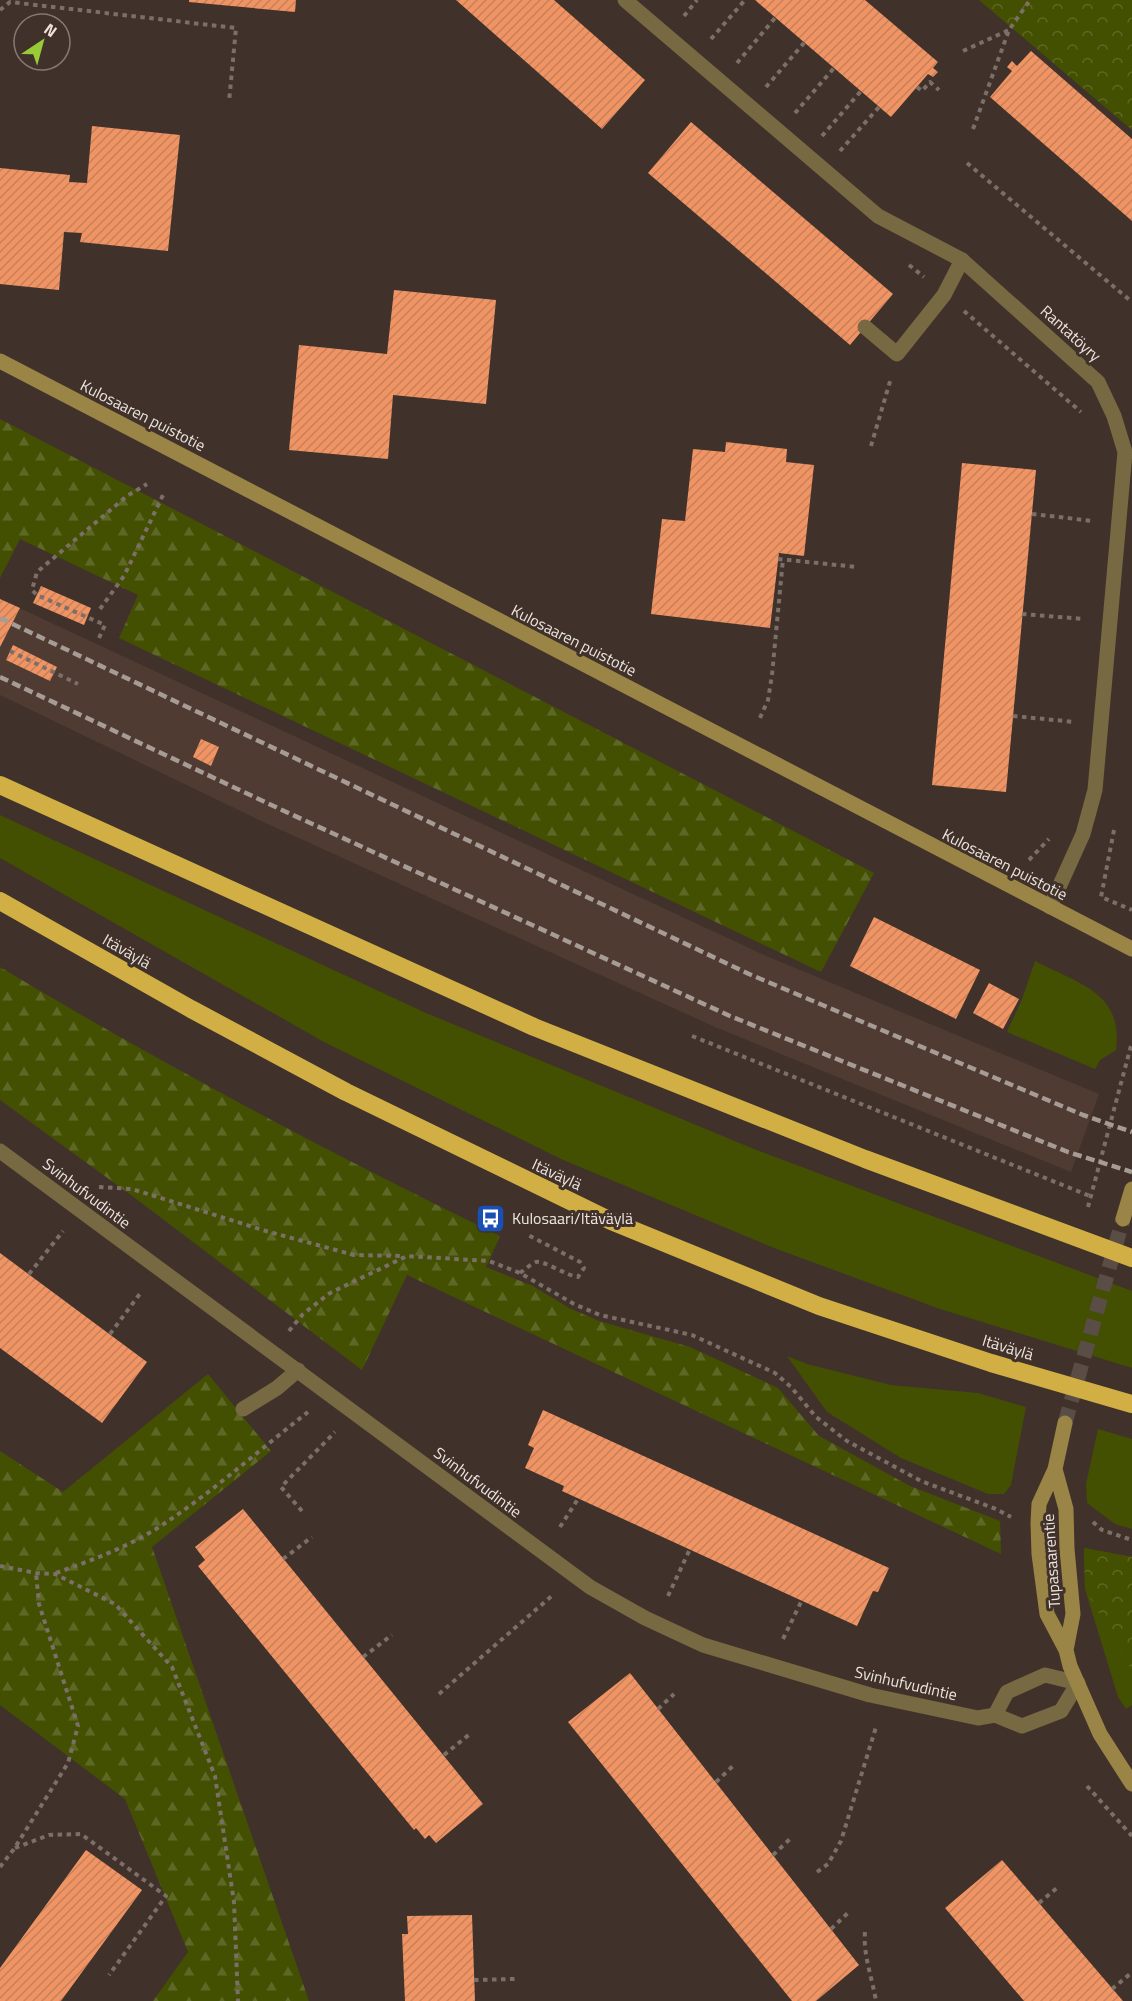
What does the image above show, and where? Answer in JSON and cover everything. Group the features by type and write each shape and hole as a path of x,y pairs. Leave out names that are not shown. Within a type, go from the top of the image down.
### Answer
{"highway":[{"path":"0,785 534,1027 865,1160 1132,1258"},
{"name":"Itäväylä","path":"0,901 191,1010 336,1087 611,1221 819,1306 991,1363 1132,1404"}],"street":[{"name":"Rantatöyry","path":"626,0 878,216 962,260 1098,382 1114,416 1125,452 1095,790 1083,834 1050,907"},
{"path":"865,327 897,354 944,295 962,260"},
{"name":"Kulosaaren puistotie","path":"0,361 1132,950"},
{"name":"Svinhufvudintie","path":"0,1150 590,1587 645,1618 704,1645 870,1695 978,1718 995,1716 1022,1726 1061,1711 1078,1683"},
{"path":"1123,1219 1132,1189"},
{"path":"243,1409 278,1388 298,1370"},
{"name":"Tupasaarentie","path":"1065,1423 1056,1470 1039,1504 1039,1544 1047,1614 1066,1650 1100,1734 1132,1784"},
{"name":"Tupasaarentie","path":"1056,1470 1066,1509 1073,1614 1066,1650"},
{"path":"995,1716 1007,1692 1045,1675 1078,1683"}],"path":[{"path":"682,18 697,0"},
{"path":"709,41 745,0"},
{"path":"973,129 1009,30 1030,0"},
{"path":"0,10 10,2 236,28 229,102"},
{"path":"736,64 776,18"},
{"path":"963,51 1009,30"},
{"path":"764,89 804,43"},
{"path":"794,114 834,68"},
{"path":"917,87 922,91 930,82 939,90"},
{"path":"821,137 861,91"},
{"path":"839,153 879,106"},
{"path":"967,163 1132,302"},
{"path":"909,264 1085,416"},
{"path":"871,446 897,354"},
{"path":"99,638 105,625 37,595 32,590 32,584 37,572 127,496 147,484"},
{"path":"100,609 124,576 164,494"},
{"path":"1032,514 1099,522"},
{"path":"760,718 768,700 772,675 781,559 857,567"},
{"path":"1022,614 1089,620"},
{"path":"10,651 78,684"},
{"path":"1013,716 1079,722"},
{"path":"1029,860 1052,838"},
{"path":"1101,897 1132,910"},
{"path":"692,1036 1090,1196"},
{"path":"1088,1207 1132,1042"},
{"path":"99,1187 132,1189 266,1231 354,1255 489,1261 520,1273 574,1304 600,1315 692,1335 775,1373 791,1387 816,1417 848,1442 921,1481 996,1509 1012,1518"},
{"path":"29,1274 63,1232"},
{"path":"520,1273 536,1262 543,1262 569,1276 578,1277 584,1268 580,1262 528,1235"},
{"path":"268,1348 290,1330 303,1314 330,1293 407,1256"},
{"path":"110,1334 142,1291"},
{"path":"0,1566 55,1574 101,1557 155,1529 309,1412 328,1392"},
{"path":"302,1511 281,1487 336,1432"},
{"path":"561,1527 578,1499"},
{"path":"1102,1530 1132,1540"},
{"path":"284,1559 312,1536"},
{"path":"668,1596 690,1549"},
{"path":"0,1867 14,1849 68,1763 78,1726 39,1604 36,1573"},
{"path":"55,1574 115,1604 172,1667 215,1776 234,1902 238,2001"},
{"path":"439,1694 554,1594"},
{"path":"783,1640 802,1600"},
{"path":"363,1656 392,1635"},
{"path":"658,1709 674,1694"},
{"path":"817,1872 828,1864 841,1841 876,1727"},
{"path":"444,1755 471,1733"},
{"path":"716,1782 733,1766"},
{"path":"1087,1786 1132,1836"},
{"path":"14,1849 49,1835 81,1834 166,1896 109,1975"},
{"path":"773,1855 790,1839"},
{"path":"1039,1903 1058,1887"},
{"path":"831,1929 849,1911"},
{"path":"865,1932 864,1949 876,2001"},
{"path":"1112,1989 1130,1974"},
{"path":"474,1980 515,1979"}],"shaded area":[{"path":"0,599 764,955 1099,1094 1071,1172 715,1027 259,820 0,695"}],"green space":[{"path":"979,0 1132,0 1132,130"},
{"path":"0,419 874,873 821,972 119,638 138,595 20,539 0,578"},
{"path":"0,815 426,1013 754,1149 1132,1291 1132,1368 940,1309 774,1248 561,1159 324,1042 0,858"},
{"path":"1035,961 1094,992 1105,1002 1113,1015 1117,1030 1116,1050 1100,1060 1095,1069 1007,1032 1022,999"},
{"path":"0,967 123,1039 247,1107 500,1236 486,1267 533,1286 569,1308 599,1321 690,1347 778,1388 819,1436 910,1486 1000,1521 1001,1554 407,1275 362,1370 135,1198 0,1100"},
{"path":"787,1356 807,1364 891,1385 978,1393 1026,1407 1011,1485 1004,1494 988,1494 901,1458 827,1412"},
{"path":"208,1374 271,1451 152,1547 309,2001 153,2001 188,1952 125,1799 0,1705 0,1451 63,1492"},
{"path":"1098,1429 1132,1439 1132,1529 1115,1524 1087,1503 1086,1484"},
{"path":"1084,1548 1132,1557 1132,1705 1126,1709 1118,1697 1085,1589"},
{"path":"1084,1548 1132,1557 1132,1671 1085,1589"}],"building":[{"path":"189,0 296,0 295,12 189,2"},
{"path":"456,0 554,0 645,80 602,129"},
{"path":"755,0 865,0 938,62 933,68 938,72 933,77 928,74 891,117"},
{"path":"1031,51 1132,139 1132,221 990,97 1012,71 1007,67 1012,61 1017,66"},
{"path":"691,122 893,294 850,345 648,173"},
{"path":"92,126 180,135 168,251 80,242 82,233 64,232 59,290 0,284 0,168 70,175 69,182 87,183"},
{"path":"394,290 496,300 486,404 393,395 388,459 289,450 299,345 387,354"},
{"path":"726,442 787,449 786,462 814,465 804,556 779,553 770,628 651,614 662,519 685,521 693,449 725,452"},
{"path":"962,463 1036,470 1006,792 932,785"},
{"path":"41,586 91,608 84,625 33,603"},
{"path":"0,599 20,608 0,647"},
{"path":"13,645 57,667 50,681 6,660"},
{"path":"201,739 219,747 211,766 193,757"},
{"path":"874,917 980,970 956,1019 850,966"},
{"path":"989,983 1019,999 1003,1029 973,1013"},
{"path":"0,1253 147,1362 102,1423 0,1348"},
{"path":"543,1410 889,1568 878,1592 873,1591 857,1626 562,1491 564,1486 525,1468 534,1448 528,1445"},
{"path":"243,1509 483,1804 436,1843 429,1835 425,1839 416,1828 414,1830 198,1566 205,1560 195,1547"},
{"path":"630,1673 859,1965 816,2001 792,2001 568,1722"},
{"path":"86,1850 142,1890 61,2001 0,2001 0,1968"},
{"path":"1002,1860 1123,2001 1024,2001 945,1908"},
{"path":"472,1915 475,2001 405,2001 402,1934 408,1934 407,1916"}],"tunnel":[{"path":"1065,1423 1123,1219"}],"railway":[{"path":"0,618 749,974 1083,1115 1132,1132"},
{"path":"0,677 282,810 730,1016 1068,1152 1132,1172"}],"place":[{"name":"Kulosaari/Itäväylä","path":"491,1218"}]}
